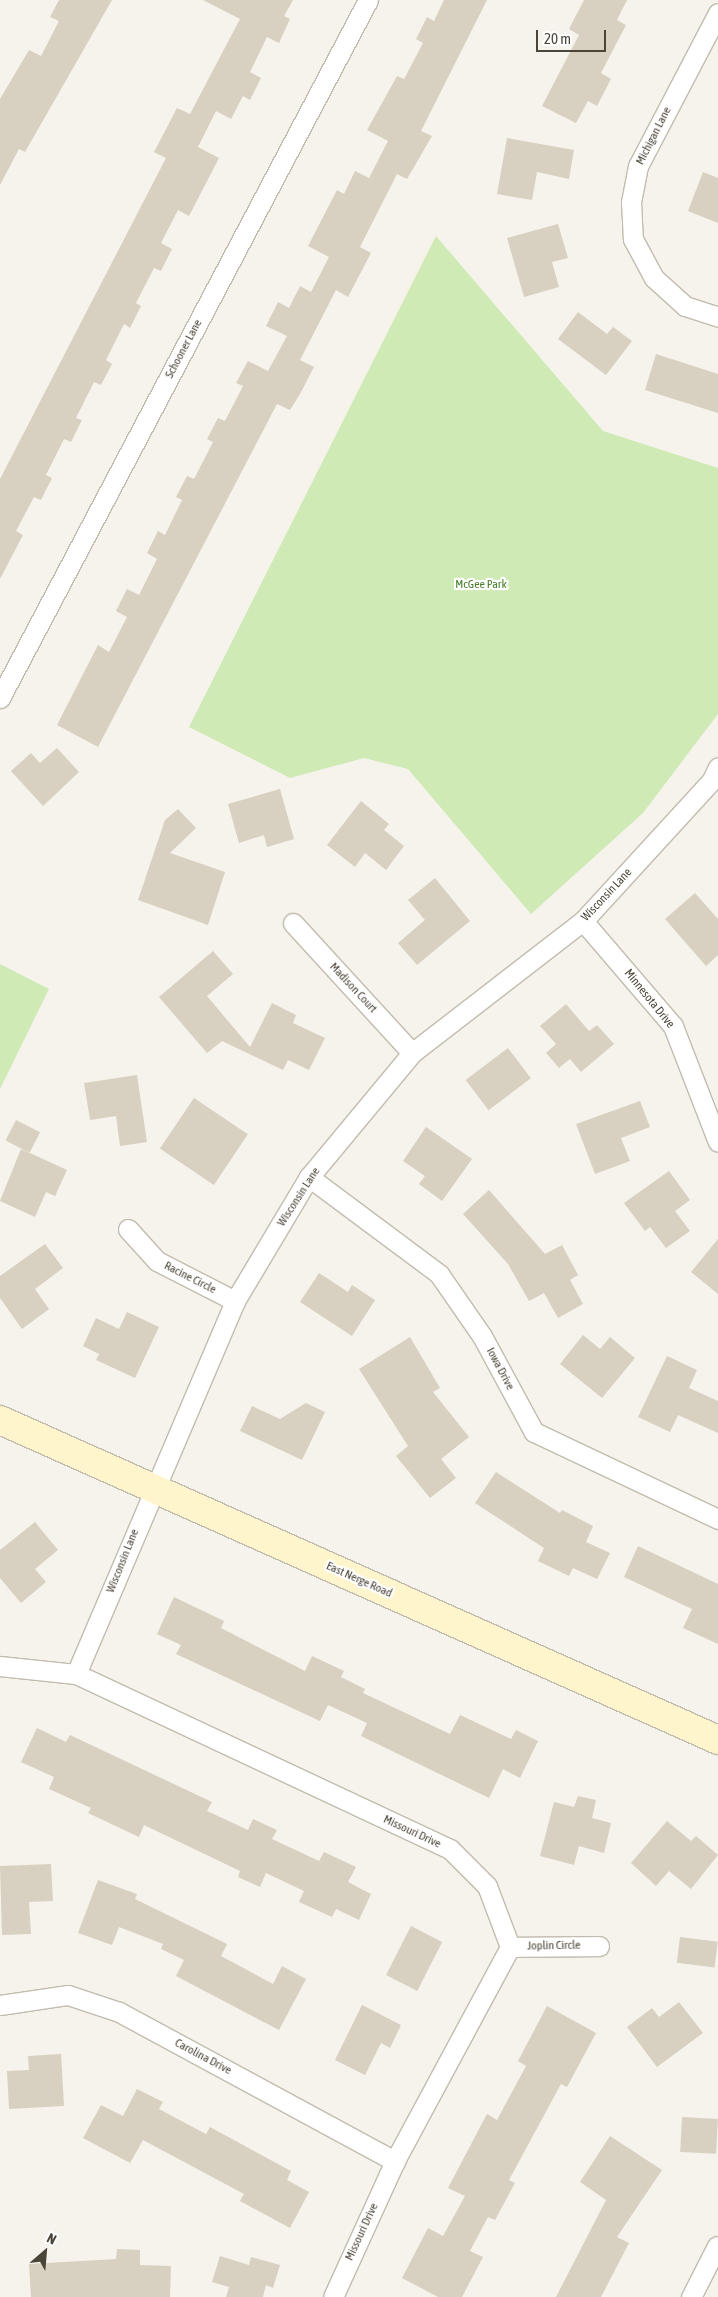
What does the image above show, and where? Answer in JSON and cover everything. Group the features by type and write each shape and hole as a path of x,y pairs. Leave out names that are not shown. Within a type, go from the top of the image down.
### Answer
{"main road":[{"name":"East Nerge Road","path":"0,1420 718,1740"}],"street":[{"name":"Schooner Lane","path":"0,698 368,0"},
{"name":"Michigan Lane","path":"718,13 638,166 631,202 633,239 654,278 685,306 718,317"},
{"name":"Wisconsin Lane","path":"76,1674 153,1488 235,1301 308,1177 412,1053 584,921 712,780 718,767"},
{"name":"Minnesota Drive","path":"584,921 674,1026 718,1142"},
{"name":"Madison Court","path":"293,923 412,1053"},
{"name":"Iowa Drive","path":"308,1177 439,1274 482,1336 534,1432 718,1519"},
{"name":"Racine Circle","path":"128,1229 157,1261 235,1301"},
{"path":"0,1666 76,1674"},
{"name":"Missouri Drive","path":"76,1674 450,1850 487,1886 510,1947 394,2161 333,2297"},
{"name":"Joplin Circle","path":"510,1947 599,1946"},
{"name":"Carolina Drive","path":"0,2005 68,1995 119,2012 394,2161"},
{"path":"691,2297 717,2246"}],"green space":[{"name":"McGee Park","path":"436,236 603,431 718,468 718,714 643,813 531,914 408,769 364,758 290,778 189,727"},
{"path":"0,964 49,989 0,1089"}],"building":[{"path":"59,0 112,0 25,152 19,149 0,185 0,99 29,50 41,56 59,21 50,17"},
{"path":"203,0 293,0 284,16 290,19 279,43 267,37 250,72 261,78 250,100 243,96 231,119 216,111 198,147 219,158 189,216 178,210 161,243 172,249 161,271 154,268 136,303 141,306 130,328 124,324 106,360 112,364 101,385 94,382 76,418 82,420 71,442 64,439 46,475 52,478 41,500 34,497 16,531 23,535 0,579 0,479 166,158 154,152 177,108 190,114 240,19"},
{"path":"444,0 487,0 421,131 432,136 407,179 397,174 360,247 371,253 348,297 336,290 300,360 314,367 300,394 290,410 277,404 98,747 57,725 98,645 109,652 127,617 116,611 127,589 139,595 157,559 147,553 158,531 165,535 182,500 176,497 187,476 194,479 213,442 207,439 218,418 225,421 243,386 236,383 248,361 268,371 287,336 266,326 278,302 289,308 300,286 311,292 329,257 308,246 337,190 344,194 355,171 369,178 388,141 367,130 397,76 404,79 423,43 416,39 427,17 434,21"},
{"path":"584,0 627,0 617,20 626,25 601,73 611,79 597,106 588,101 576,123 542,106 579,35 569,29"},
{"path":"507,138 574,150 569,179 537,172 532,200 497,194"},
{"path":"703,172 718,178 718,223 688,211"},
{"path":"558,224 568,258 552,262 559,287 524,297 507,238"},
{"path":"578,312 607,334 613,327 632,341 606,375 558,339"},
{"path":"656,354 718,374 718,413 645,390"},
{"path":"57,748 79,772 43,806 11,771 31,753 40,763"},
{"path":"280,789 294,839 267,847 264,835 239,843 228,804"},
{"path":"361,801 389,824 384,830 404,846 386,870 365,853 355,867 327,845"},
{"path":"178,809 196,828 170,853 225,872 208,925 138,900 165,820"},
{"path":"435,878 470,921 417,965 398,943 425,920 408,900"},
{"path":"695,893 718,919 718,955 706,966 665,919"},
{"path":"213,951 233,974 207,996 250,1047 272,1003 296,1015 293,1023 325,1038 309,1070 288,1060 283,1070 222,1041 207,1053 159,997"},
{"path":"566,1004 589,1031 597,1025 614,1044 581,1072 570,1059 559,1068 546,1053 556,1044 540,1026"},
{"path":"508,1048 531,1078 489,1110 466,1080"},
{"path":"137,1075 147,1142 120,1146 116,1116 90,1120 84,1083"},
{"path":"194,1098 248,1134 214,1185 160,1149"},
{"path":"640,1101 650,1127 621,1138 630,1161 595,1174 576,1124"},
{"path":"16,1120 40,1132 30,1153 6,1140"},
{"path":"426,1127 472,1159 442,1201 419,1184 425,1176 403,1161"},
{"path":"21,1149 67,1170 55,1196 46,1192 35,1217 0,1201"},
{"path":"669,1171 690,1200 675,1211 690,1231 666,1248 650,1227 645,1231 624,1203"},
{"path":"489,1190 545,1254 562,1245 578,1275 570,1280 583,1304 558,1318 544,1293 529,1301 508,1264 463,1214"},
{"path":"718,1239 718,1294 691,1272"},
{"path":"45,1244 63,1268 35,1289 49,1309 22,1329 0,1298 0,1276"},
{"path":"319,1273 348,1292 352,1285 375,1300 352,1336 300,1302"},
{"path":"127,1312 159,1327 135,1378 96,1360 99,1354 83,1346 96,1318 119,1329"},
{"path":"583,1335 600,1349 610,1337 635,1358 602,1398 560,1364"},
{"path":"410,1337 440,1388 433,1392 469,1437 441,1459 456,1478 430,1498 396,1456 408,1446 359,1369"},
{"path":"667,1356 697,1370 689,1388 718,1401 718,1433 678,1415 670,1432 638,1417"},
{"path":"306,1403 325,1412 302,1460 240,1431 252,1406 280,1419"},
{"path":"496,1472 560,1513 562,1510 593,1526 586,1542 610,1553 597,1579 573,1568 569,1576 538,1561 544,1548 475,1503"},
{"path":"35,1522 58,1550 35,1569 46,1582 21,1603 0,1578 0,1550"},
{"path":"638,1546 718,1584 718,1644 683,1628 692,1609 624,1577"},
{"path":"174,1597 224,1621 221,1628 305,1671 312,1656 344,1671 341,1677 365,1689 363,1693 450,1734 460,1715 511,1739 516,1730 538,1741 520,1778 503,1769 489,1798 361,1736 367,1723 328,1705 320,1721 176,1654 181,1645 157,1634"},
{"path":"37,1728 66,1742 70,1735 212,1802 207,1811 248,1830 253,1819 277,1830 272,1839 319,1861 324,1852 356,1867 348,1882 371,1894 359,1920 336,1909 332,1917 299,1902 304,1891 266,1873 260,1887 238,1877 240,1871 144,1825 139,1837 88,1813 91,1808 49,1789 54,1777 21,1762"},
{"path":"578,1796 596,1800 592,1818 611,1823 604,1853 579,1846 574,1865 540,1856 554,1802 574,1807"},
{"path":"667,1821 691,1841 696,1836 718,1855 691,1889 669,1871 656,1886 631,1863"},
{"path":"51,1864 53,1901 29,1902 31,1934 2,1935 0,1866"},
{"path":"98,1880 137,1894 135,1899 227,1944 221,1956 273,1984 282,1966 306,1979 279,2030 176,1976 184,1960 161,1949 163,1944 119,1927 112,1945 78,1933"},
{"path":"411,1926 442,1942 417,1991 386,1975"},
{"path":"680,1937 718,1942 715,1967 677,1963"},
{"path":"679,2002 703,2033 657,2067 627,2027 652,2008 659,2017"},
{"path":"362,2005 401,2025 390,2048 381,2043 365,2075 335,2060"},
{"path":"547,2006 596,2033 567,2087 561,2084 509,2180 515,2183 495,2220 488,2217 470,2251 483,2257 462,2297 438,2297 402,2278 428,2228 443,2236 465,2196 448,2188 487,2114 497,2120 526,2066 518,2061"},
{"path":"61,2054 64,2106 9,2109 7,2071 29,2070 28,2056"},
{"path":"137,2089 163,2102 159,2109 206,2134 210,2127 291,2171 287,2180 309,2192 290,2228 240,2201 244,2194 143,2140 130,2163 83,2138 101,2105 123,2116"},
{"path":"682,2117 718,2119 716,2154 680,2152"},
{"path":"610,2136 662,2170 617,2237 629,2243 601,2297 556,2297 606,2200 580,2182"},
{"path":"117,2249 140,2250 140,2265 171,2266 170,2297 31,2297 29,2264 116,2259"},
{"path":"220,2256 249,2265 251,2257 280,2265 273,2288 266,2285 263,2297 226,2297 229,2287 212,2282"}]}
